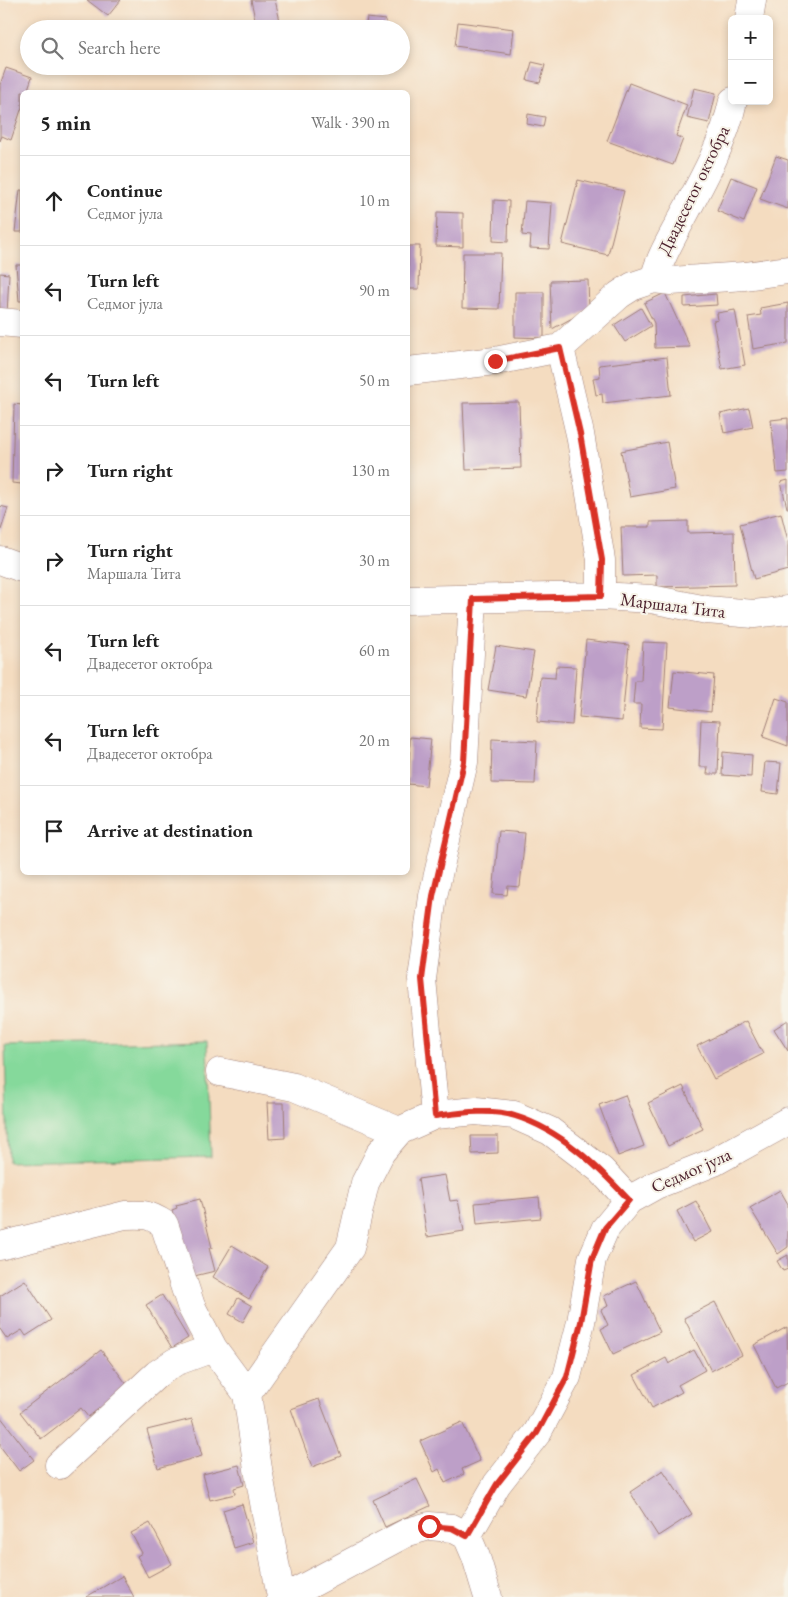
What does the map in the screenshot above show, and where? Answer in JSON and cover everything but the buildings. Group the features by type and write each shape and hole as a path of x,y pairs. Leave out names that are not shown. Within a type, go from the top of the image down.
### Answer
{"street":[{"path":"750,15 752,0"},
{"name":"Двадесетог октобра","path":"654,279 660,258 716,150 732,105"},
{"name":"Двадесетог октобра","path":"560,348 619,295 633,286 654,279 671,280 745,276 788,270"},
{"path":"0,322 20,324"},
{"path":"410,371 495,361 560,348 580,434 602,560 601,596"},
{"path":"0,560 20,567"},
{"name":"Маршала Тита","path":"410,600 601,596 650,599 707,610 754,614 788,610"},
{"path":"435,1116 422,979 433,896 464,762 473,599"},
{"path":"220,1072 294,1087 399,1131"},
{"path":"247,1394 350,1248 365,1183 381,1152 399,1131 435,1116 476,1111 514,1115 550,1131 601,1170 629,1200"},
{"name":"Седмог јула","path":"467,1536 497,1484 537,1433 567,1377 581,1322 592,1259 605,1228 629,1200 656,1185 714,1162 788,1121"},
{"path":"0,1246 125,1215 144,1214 154,1217 164,1224 191,1306 213,1348 247,1394 258,1469 281,1597"},
{"path":"58,1465 157,1374 175,1362 213,1348"},
{"path":"286,1597 408,1532 429,1526 452,1528 467,1536 476,1557 488,1597"}],"green space":[{"path":"207,1041 211,1157 8,1162 5,1046"}],"route":[{"path":"429,1526 452,1528 467,1536 497,1484 537,1433 567,1377 581,1322 592,1259 605,1228 629,1200 601,1170 550,1131 514,1115 476,1111 435,1116 422,979 433,896 464,762 473,599 601,596 602,560 580,434 560,348 495,361"}]}
